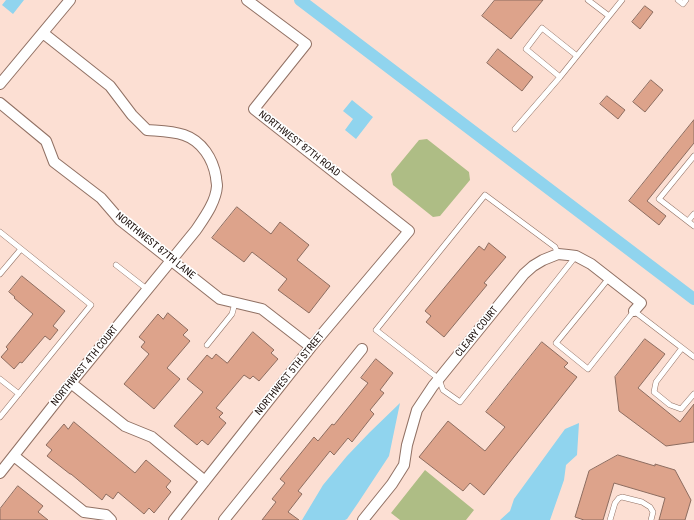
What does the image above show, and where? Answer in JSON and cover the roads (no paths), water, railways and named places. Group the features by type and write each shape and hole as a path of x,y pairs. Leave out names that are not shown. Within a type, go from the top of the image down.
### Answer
{"street":[{"path":"0,84 70,0"},
{"name":"NORTHWEST 87TH ROAD","path":"247,0 306,44 254,109 409,231"},
{"name":"NORTHWEST 4TH COURT","path":"0,473 200,224 214,199 217,186 214,168 207,153 196,142 184,135 147,130 132,115 110,86 43,33"},
{"name":"NORTHWEST 87TH LANE","path":"0,103 46,141 54,162 101,198 120,220 220,299 262,309 311,347"},
{"name":"NORTHWEST 5TH STREET","path":"174,520 311,347 409,231"},
{"name":"CLEARY COURT","path":"363,520 392,484 404,465 407,445 417,410 439,379 524,274 533,266 558,254 576,256 591,264 641,302 634,311"},
{"path":"224,520 362,349"},
{"path":"71,383 125,426 152,437 205,481"},
{"path":"14,456 84,512 106,515 112,520"}],"lane":[{"path":"588,0 609,16"},
{"path":"515,129 560,77 622,0"},
{"path":"678,0 683,4 686,0"},
{"path":"560,77 526,49 542,28 577,56"},
{"path":"694,156 659,199 694,226"},
{"path":"558,254 555,247 485,195 376,330 439,379 443,390 460,402 576,256"},
{"path":"688,221 694,214"},
{"path":"0,232 91,305 0,417"},
{"path":"0,274 21,249"},
{"path":"116,265 148,290"},
{"path":"609,278 556,343 588,369 634,311 694,357"},
{"path":"207,345 232,314 235,303"},
{"path":"682,348 656,382 654,392 670,406 681,409 694,394"},
{"path":"0,379 19,394"},
{"path":"610,520 615,504 619,498 622,497 642,502 650,507 652,512 651,520"}],"water":[{"path":"6,0 24,0 13,14 2,5"},
{"path":"352,100 373,117 356,139 345,130 353,119 343,111"},
{"path":"400,403 389,456 347,519 302,520 323,485 347,456"},
{"path":"579,423 577,455 566,465 564,480 550,520 500,520 510,511 514,499 565,429"}],"waterway":[{"path":"300,0 694,299"}]}
